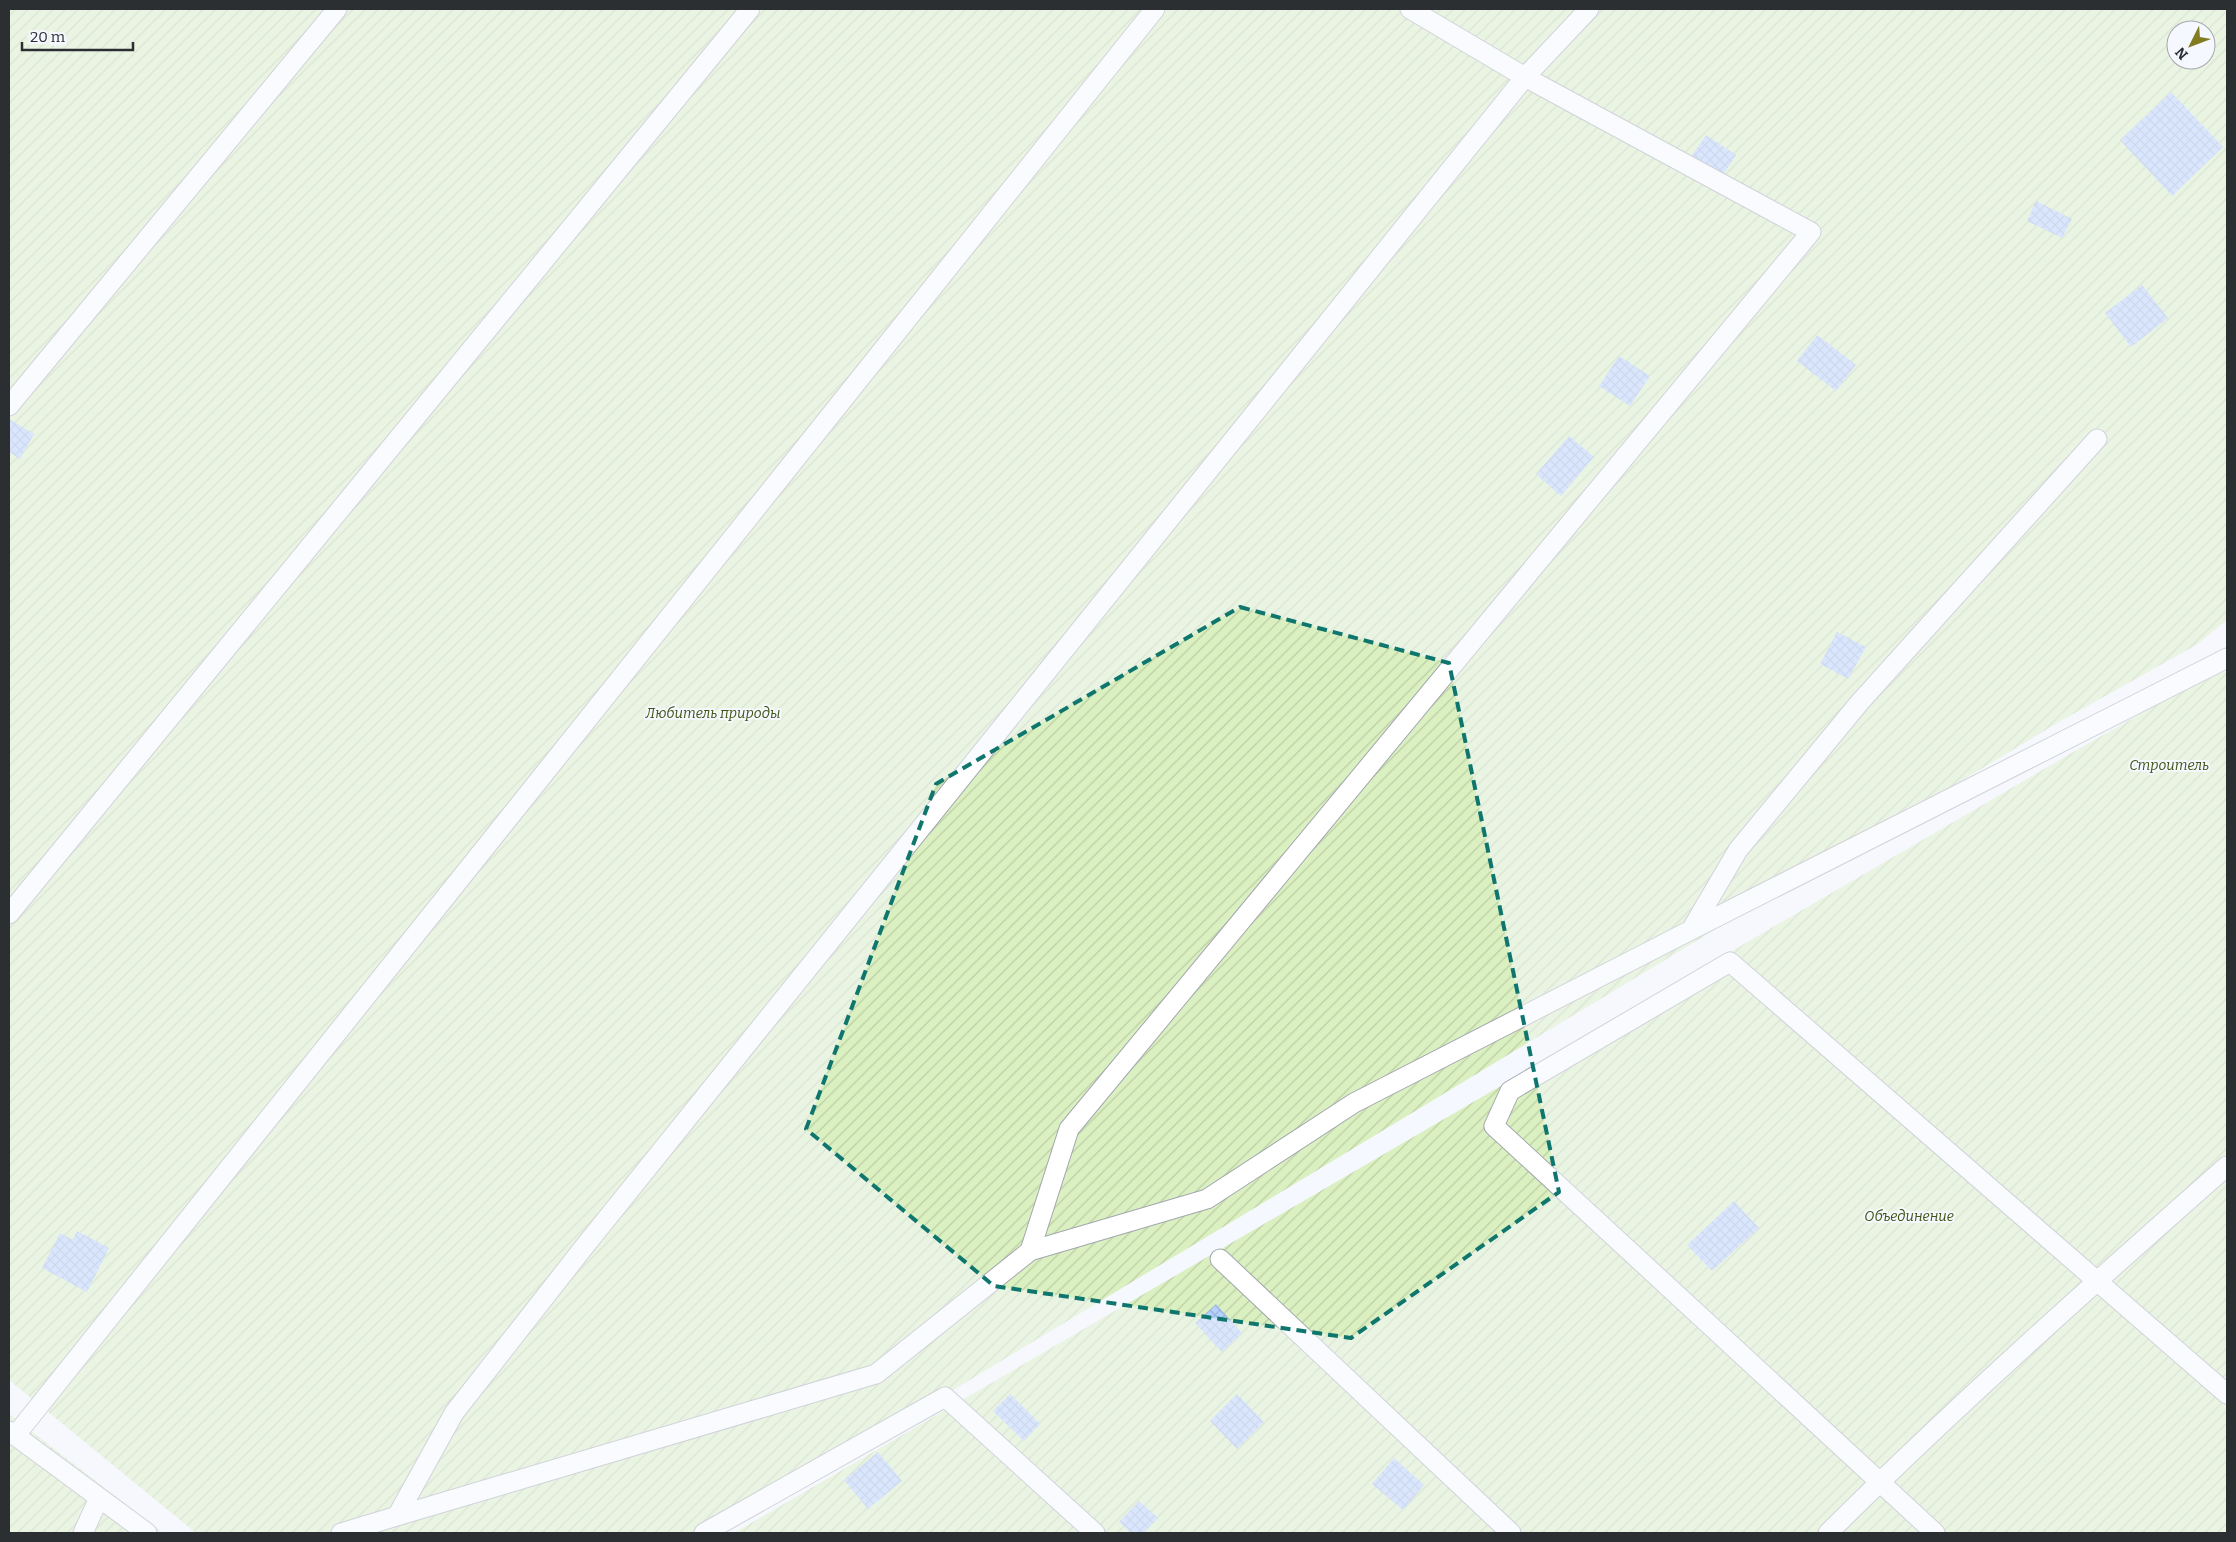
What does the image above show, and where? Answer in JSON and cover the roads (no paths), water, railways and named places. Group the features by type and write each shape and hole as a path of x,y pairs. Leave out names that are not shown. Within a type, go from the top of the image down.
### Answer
{"lane":[{"path":"9,406 338,9"},
{"path":"9,914 750,9"},
{"path":"147,1533 12,1434 1155,9"},
{"path":"1030,1251 1069,1128 1811,232 1525,76 1410,9"},
{"path":"397,1516 454,1413 560,1277 1525,76 1590,9"},
{"path":"1691,930 1738,850 1774,805 1860,702 2097,439"},
{"path":"341,1533 876,1374 1030,1251 1206,1199 1354,1103 2227,658"},
{"path":"1935,1533 1494,1126 1510,1091 1730,962 2227,1394"},
{"path":"1828,1533 1880,1482 2097,1281 2227,1166"},
{"path":"1220,1259 1511,1533"},
{"path":"704,1533 945,1398 1095,1533"},
{"path":"84,1533 99,1498"}],"park label":[{"name":"Любитель природы","path":"713,713"},
{"name":"Строитель","path":"2169,765"},
{"name":"Объединение","path":"1909,1216"}]}
